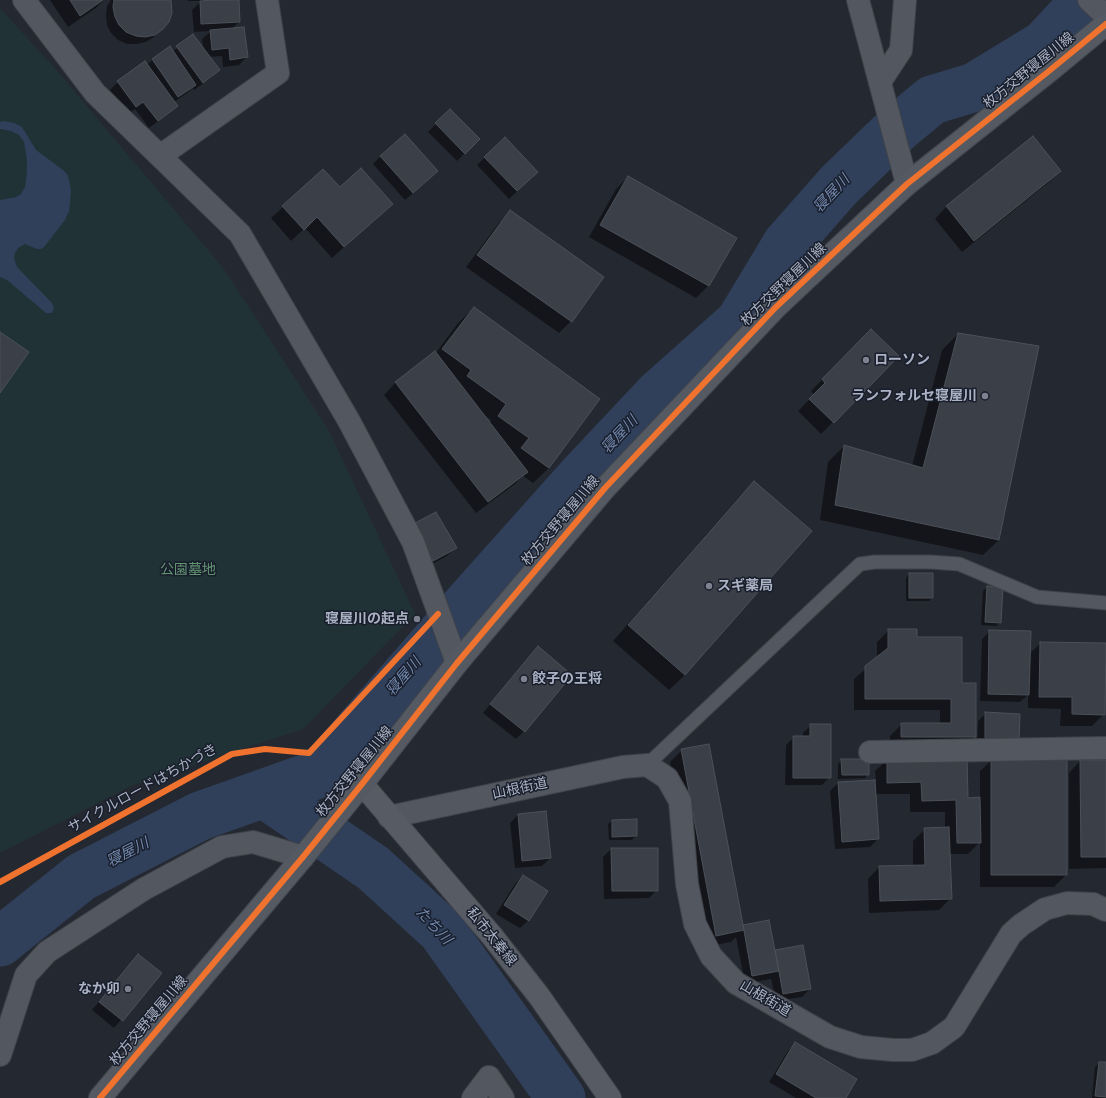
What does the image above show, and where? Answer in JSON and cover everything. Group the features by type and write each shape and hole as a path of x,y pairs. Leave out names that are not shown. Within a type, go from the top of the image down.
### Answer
{"main road":[{"name":"枚方交野寝屋川線","path":"100,1098 341,810 457,663 610,482 776,307 907,184 1106,24"},
{"name":"私市太秦線","path":"362,784 492,936 539,996 610,1098"}],"street":[{"path":"24,0 95,93 240,234 349,421 413,542 457,663"},
{"path":"160,156 278,73 267,0"},
{"path":"858,0 907,184"},
{"path":"880,82 901,50 905,0"},
{"path":"1089,0 1106,16"},
{"path":"870,752 1106,748"},
{"name":"山根街道","path":"389,817 623,767 647,765 667,778 680,801 687,884 695,924 711,956 736,983 830,1037 861,1047 912,1050 932,1043 954,1026 1011,934 1021,925 1045,910 1067,903 1093,904 1106,910"},
{"path":"0,1055 26,975 47,952 144,889 222,847 253,842 304,855"},
{"path":"473,1098 489,1077 503,1098"}],"lane":[{"path":"647,765 860,564 875,562 931,562 959,564 1038,597 1106,603"}],"green space":[{"name":"公園墓地","path":"0,8 58,72 224,269 329,431 415,614 303,729 133,785 0,853"}],"water":[{"path":"4,121 14,123 22,127 36,150 63,170 67,174 69,180 71,190 70,204 65,220 44,247 37,249 25,244 18,248 14,258 17,267 52,303 54,308 52,313 46,313 7,280 0,277 0,200 16,197 21,194 25,187 27,172 24,142 19,135 11,131 0,129 0,122"}],"building":[{"path":"70,0 103,0 80,16"},
{"path":"114,0 171,0 172,13 169,22 155,35 145,37 136,36 126,32 119,25 115,17 113,7"},
{"path":"239,0 240,22 201,24 200,1"},
{"path":"244,27 248,57 230,60 229,48 212,50 210,30"},
{"path":"193,34 220,70 203,83 176,46"},
{"path":"170,46 196,85 178,97 152,59"},
{"path":"145,61 178,106 158,121 143,102 136,107 117,81"},
{"path":"450,109 480,139 465,154 435,123"},
{"path":"405,134 438,171 413,193 380,156"},
{"path":"1033,136 1061,171 974,241 946,206"},
{"path":"505,137 538,172 517,191 484,157"},
{"path":"361,168 393,204 344,247 317,217 304,230 282,206 323,169 340,187"},
{"path":"628,176 737,238 709,286 600,225"},
{"path":"510,210 604,277 572,322 477,255"},
{"path":"474,307 600,399 549,468 521,448 529,438 498,416 506,404 467,376 471,370 442,349"},
{"path":"871,329 899,356 834,423 809,399 825,383 822,379"},
{"path":"0,332 29,352 0,393"},
{"name":"ランフォルセ寝屋川","path":"958,333 1039,346 999,540 835,505 844,445 923,468"},
{"path":"435,351 528,472 488,502 395,382"},
{"path":"754,481 812,531 685,675 628,625"},
{"path":"436,512 457,548 433,561 413,524"},
{"path":"909,573 933,573 933,598 909,598"},
{"path":"987,586 1003,587 1001,623 985,622"},
{"path":"888,629 917,629 917,637 962,637 962,683 976,683 976,737 901,737 901,723 951,723 951,699 865,699 865,666 888,648"},
{"path":"989,630 1031,631 1029,695 988,694"},
{"path":"1040,642 1106,643 1105,715 1072,714 1072,697 1039,697"},
{"path":"538,646 572,675 525,732 490,704"},
{"path":"985,712 1020,714 1019,741 985,740"},
{"path":"810,724 831,724 831,778 793,778 793,736 810,736"},
{"path":"709,744 744,930 716,936 681,749"},
{"path":"967,757 968,798 980,797 981,843 957,843 956,800 922,801 921,782 887,783 887,759"},
{"path":"841,759 869,759 869,775 842,775"},
{"path":"991,759 1067,759 1067,875 991,875"},
{"path":"1080,760 1106,760 1106,857 1081,857"},
{"path":"875,780 879,839 842,842 838,782"},
{"path":"546,811 551,858 522,861 518,814"},
{"path":"637,819 637,836 612,837 612,820"},
{"path":"949,827 952,899 880,901 879,866 925,865 924,828"},
{"path":"611,848 658,848 658,891 612,891"},
{"path":"523,875 548,891 529,921 504,905"},
{"path":"769,920 779,971 752,976 743,925"},
{"path":"803,945 811,989 783,994 775,950"},
{"path":"138,954 162,973 123,1021 99,1002"},
{"path":"795,1042 857,1079 846,1098 816,1098 776,1074"},
{"path":"1099,1062 1106,1062 1106,1097 1095,1096"}],"waterway":[{"name":"寝屋川","path":"0,942 81,877 200,816 321,773 472,599 581,477 659,394 740,322 787,244 839,185 897,129 932,100 975,87 1044,45 1086,0"},
{"name":"たち川","path":"265,794 373,868 442,931 561,1098"}],"cycle path":[{"path":"100,1098 303,857 457,663 605,488 776,307 907,184 1106,24"},
{"name":"サイクルロードはちかづき","path":"0,882 232,754 265,749 309,753 438,614"}],"place":[{"name":"ローソン","path":"866,360"},
{"name":"ランフォルセ寝屋川","path":"985,396"},
{"name":"スギ薬局","path":"709,586"},
{"name":"寝屋川の起点","path":"417,619"},
{"name":"餃子の王将","path":"524,679"},
{"name":"なか卯","path":"128,989"}]}
